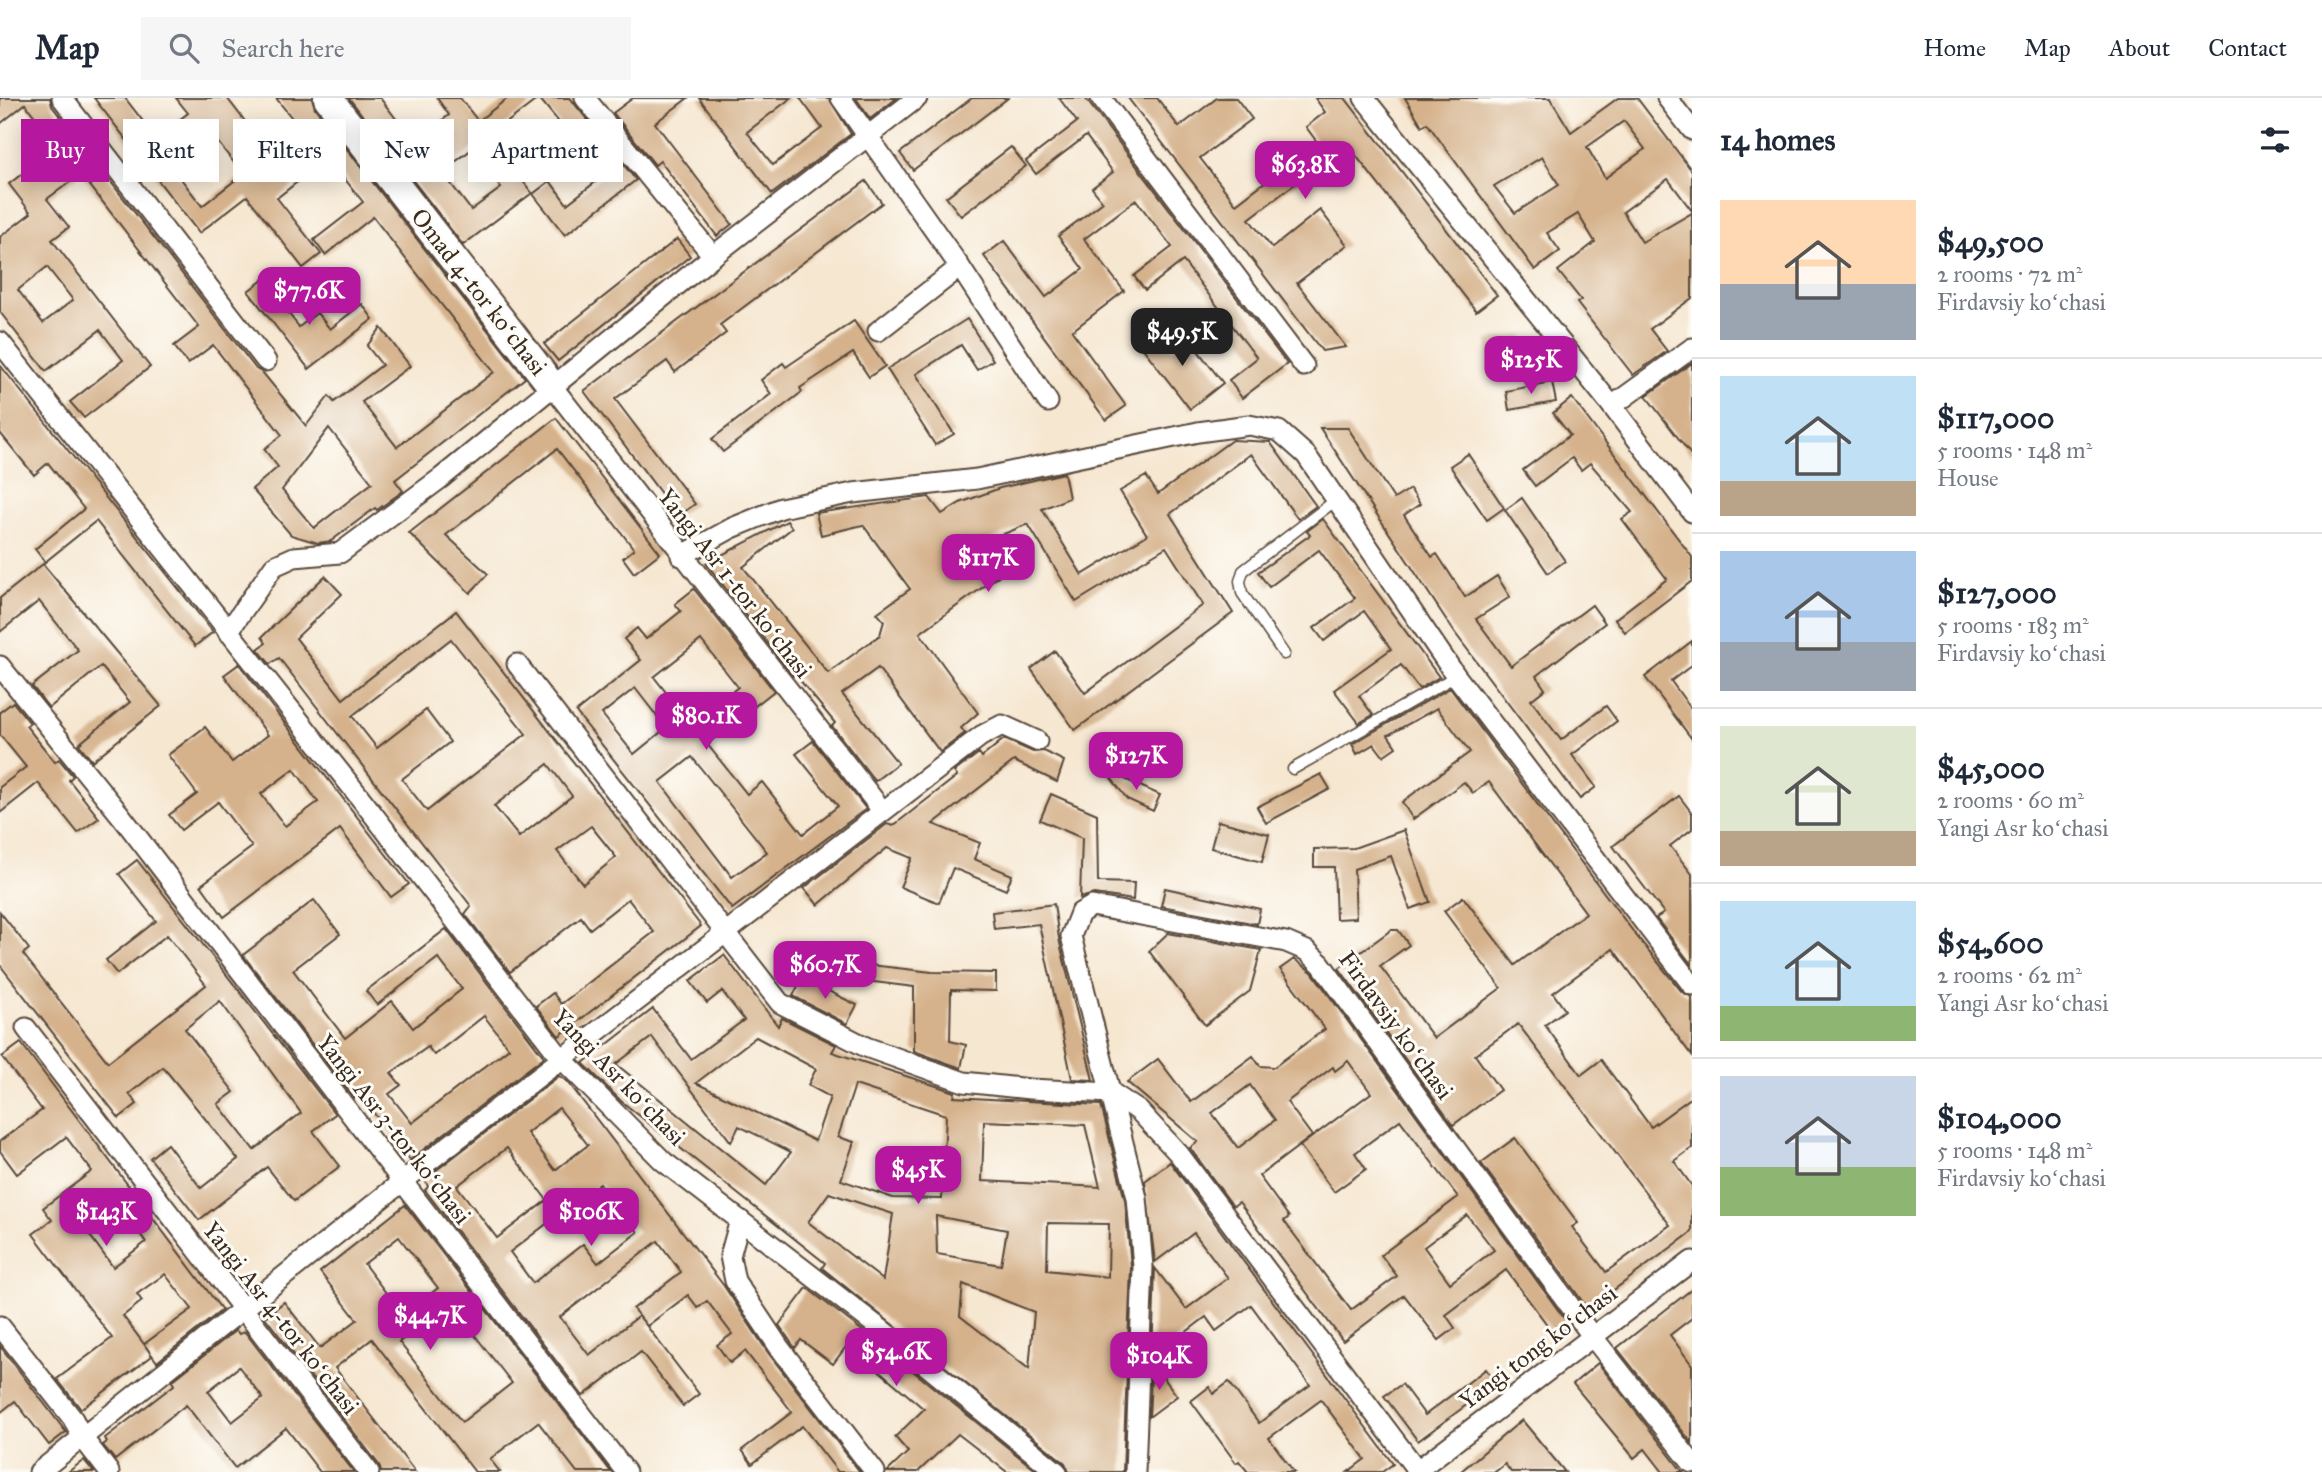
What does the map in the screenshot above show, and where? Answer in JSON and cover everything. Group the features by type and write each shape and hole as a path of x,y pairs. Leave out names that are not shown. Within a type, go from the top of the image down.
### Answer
{"street":[{"path":"62,98 266,361"},
{"name":"Omad 4-tor koʻchasi","path":"328,98 552,386"},
{"path":"585,98 713,256"},
{"path":"841,98 960,267 1048,402"},
{"path":"228,632 274,566 294,557 340,554 441,478 713,256 916,98"},
{"path":"1101,98 1304,366"},
{"path":"1364,98 1612,406 1692,512"},
{"path":"1667,98 1692,130"},
{"path":"878,331 960,267"},
{"name":"Yangi Asr koʻchasi","path":"0,342 561,1058 663,1161 1057,1472"},
{"path":"1612,406 1692,348"},
{"name":"Yangi Asr 1-tor koʻchasi","path":"552,386 681,556 881,810"},
{"path":"681,556 732,528 781,508 853,493 978,479 1198,432 1249,425 1279,431 1306,455 1456,676 1692,985"},
{"path":"517,664 780,1003 866,1047 964,1082 1112,1093 1139,1111 1179,1154 1416,1471"},
{"name":"Yangi Asr 3-tor koʻchasi","path":"0,666 122,817 626,1472"},
{"path":"39,1472 403,1181 881,810 995,727 1009,726 1037,741"},
{"name":"Firdavsiy koʻchasi","path":"1135,1472 1143,1267 1137,1198 1071,936 1080,914 1092,906 1286,942 1307,951 1321,964 1592,1336 1692,1463"},
{"name":"Yangi Asr 4-tor koʻchasi","path":"26,1028 369,1472"},
{"path":"740,1220 730,1256 734,1281 779,1348 875,1472"},
{"name":"Yangi tong koʻchasi","path":"1416,1471 1692,1261"},
{"path":"0,1326 73,1419 82,1437 109,1472"}],"lane":[{"path":"1284,654 1242,593 1242,571 1336,500"},
{"path":"1293,769 1456,676"}],"building":[{"path":"0,98 50,98 52,106 62,119 37,119 25,104 0,124"},
{"path":"94,98 125,98 141,119 123,119 123,135"},
{"path":"176,98 227,98 243,119 233,119 233,161 219,144 219,119 180,119 188,113"},
{"path":"276,98 312,98 315,108 324,119 293,119"},
{"path":"349,98 380,98 396,119 365,119"},
{"path":"437,98 460,98 476,119 468,119 468,152 454,163 454,119 444,119 449,115"},
{"path":"508,98 539,98 511,119 481,119"},
{"path":"539,98 570,98 587,119 556,119"},
{"path":"633,98 688,98 655,123 732,224 717,236 660,161 655,165 623,125 623,119 618,119 613,113"},
{"path":"699,98 791,98 747,132 773,165 822,128 800,98 829,98 851,134 772,194"},
{"path":"856,98 897,98 870,119"},
{"path":"972,98 1008,98 913,170 900,153"},
{"path":"1059,98 1085,98 1287,364 1242,398 1229,380 1257,358 1183,261 1145,290 1134,276 1172,247 1136,200 1084,239 1124,291 1072,331 1126,406 1106,420 984,256 1004,241 1046,297 1083,269 1058,236 1103,202 1092,188 1113,172 1086,136 1036,174 1026,161 1077,122"},
{"path":"1128,98 1157,98 1179,127 1217,98 1236,98 1252,119 1200,158 1236,204 1317,142 1306,127 1325,112 1315,98 1345,98 1497,295 1476,311 1347,144 1249,219 1272,248 1320,210 1347,245 1297,283 1346,347 1322,351"},
{"path":"1405,98 1550,98 1571,132 1618,98 1637,98 1692,171 1692,211 1668,179 1623,212 1642,242 1692,213 1692,298 1650,329 1667,351 1633,375 1577,303 1581,300 1558,271 1595,242 1578,214 1547,233 1560,251 1535,270 1427,123 1422,126","holes":["1624,121 1645,149 1605,178 1587,147","1542,157 1559,185 1515,213 1494,186"]},
{"path":"1011,147 1026,166 961,216 946,197"},
{"path":"346,148 360,166 360,182 373,182 525,378 395,480 403,491 331,541 318,543 291,535 252,489 278,467 264,449 282,435 213,345 188,364 174,346 199,327 87,182 109,182 109,179 256,369 263,373 306,426 329,396 334,402 382,365 367,346 381,328 410,366 362,402 397,447 494,372 373,217 325,255 314,240 363,202 346,181","holes":["329,428 372,483 314,528 282,490"]},
{"path":"623,164 636,180 565,235 533,194 551,182 567,204 595,182 623,182"},
{"path":"21,175 21,182 70,182 47,199 69,227 52,240 150,367 84,418 70,402 123,360 100,330 46,371 0,312 0,237 31,213 9,184","holes":["47,267 73,300 43,323 18,290"]},
{"path":"866,181 882,203 720,325 726,333 675,372 667,361 615,399 695,504 678,516 584,391"},
{"path":"159,182 183,182 202,206 233,182 297,182 277,198 321,254 303,268 247,196 199,233"},
{"path":"414,182 450,182 471,210 501,188 496,182 524,182 532,193 463,245"},
{"path":"677,239 690,256 558,361 544,344"},
{"path":"263,280 299,327 317,313 330,329 362,304 373,319 309,369 248,291"},
{"path":"967,319 993,360 977,370 961,345 916,374 954,434 935,445 887,369"},
{"path":"854,321 885,366 869,377 853,353 800,388 802,392 723,452 712,439 771,394 761,380 783,363 786,367"},
{"path":"1155,328 1172,350 1188,338 1223,383 1190,409 1138,342"},
{"path":"1523,335 1534,350 1490,357 1487,340"},
{"path":"1692,363 1692,456 1646,396"},
{"path":"0,365 213,632 195,646 96,521 45,562 35,549 84,509 48,463 34,475 0,433"},
{"path":"1552,382 1556,402 1509,410 1506,391"},
{"path":"1572,398 1692,557 1692,581 1625,632 1615,619 1667,579 1622,519 1632,512 1590,463 1581,470 1572,458 1535,486 1523,470 1570,435 1553,413"},
{"path":"556,418 660,553 634,573 623,558 634,549 557,449 446,535 488,574 470,593 409,533"},
{"path":"1320,428 1348,428 1394,499 1410,489 1420,504 1404,515 1432,557 1437,554 1465,597 1497,576 1510,597 1476,619 1511,666 1592,605 1605,623 1536,676 1545,689 1531,700 1561,740 1606,706 1617,721 1572,755 1596,787 1580,799 1455,633"},
{"path":"1232,440 1270,442 1316,506 1298,519 1251,454 1170,514 1233,613 1075,730 1031,669 1055,651 1085,693 1203,605 1166,547 1076,602 1028,524 984,542 1005,571 920,633 978,713 961,728 965,733 940,752 878,668 842,694 898,763 875,781 832,726 835,723 795,674 793,676 706,563 787,521 792,528 743,567 828,673 880,635 884,621 877,613 910,589 863,525 821,535 816,513 929,497 942,514 960,503 1000,488 1064,473 1069,498 1042,509 1082,575 1147,535 1120,491 1146,476 1158,494"},
{"path":"1468,454 1504,508 1487,520 1450,466"},
{"path":"1522,498 1565,561 1548,573 1505,510"},
{"path":"1323,519 1439,677 1419,689 1401,665 1359,696 1373,715 1359,723 1334,690 1391,649 1364,611 1324,641 1314,628 1355,598 1319,550 1269,587 1258,572 1310,535 1307,531"},
{"path":"43,564 161,706 92,761 79,744 130,702 101,666 49,708 32,686 78,650 39,601 0,632 0,598"},
{"path":"325,576 342,594 296,638 343,699 456,611 701,926 559,1036 536,1006 553,993 561,1004 654,932 628,899 590,929 581,917 510,972 465,914 471,906 279,658 270,664 258,649 266,643 262,637","holes":["451,639 526,734 427,811 402,779 450,742 426,710 377,748 352,716","548,764 572,796 519,837 494,806","591,826 616,857 583,884 557,851"]},
{"path":"694,589 774,691 707,744 747,794 762,782 803,834 838,806 796,754 813,741 866,809 732,909 576,712 641,660 624,639 637,628 646,639 681,611 675,604","holes":["701,640 738,687 691,724 654,677","635,688 666,728 634,754 602,714","692,757 767,852 732,877 660,782"]},
{"path":"1692,641 1692,665 1671,681 1692,710 1692,739 1645,677"},
{"path":"239,664 409,884 391,897 340,829 224,917 201,885 252,847 218,802 181,830 169,815 197,794 168,755 205,727 232,762 268,735 224,675","holes":["294,769 318,802 285,826 261,794"]},
{"path":"1450,688 1635,934 1682,992 1692,997 1692,1056 1613,949 1553,993 1565,1010 1545,1025 1581,1075 1601,1060 1651,1127 1692,1097 1692,1148 1674,1161 1692,1186 1692,1232 1588,1309 1481,1163 1515,1138 1578,1223 1572,1227 1606,1272 1670,1225 1518,1024 1475,1055 1500,1090 1453,1125 1339,968 1391,930 1398,930 1409,945 1380,966 1434,1038 1501,988 1444,911 1463,897 1515,965 1586,913 1489,782 1473,793 1464,782 1413,819 1402,802 1470,752 1437,708 1388,735 1396,747 1383,756 1374,744 1357,754 1352,744"},
{"path":"13,702 30,723 26,726 55,762 59,759 73,776 69,780 99,818 78,833 38,783 0,813 0,787 26,767 0,735 0,712"},
{"path":"1004,739 1033,752 1044,751 1064,761 1057,782 1014,761 933,824 980,843 974,859 1012,875 1006,890 953,868 939,903 900,887 912,858 887,848 818,905 804,888 887,824 893,826 957,776 954,772 979,753 982,757"},
{"path":"1105,770 1160,795 1153,811 1127,799"},
{"path":"1321,774 1330,789 1266,823 1257,807"},
{"path":"1051,794 1097,814 1098,882 1134,883 1133,900 1094,894 1080,898 1082,838 1040,820"},
{"path":"1679,796 1692,813 1692,829 1670,846 1692,874 1692,965 1656,918 1664,913 1613,846"},
{"path":"1218,821 1269,834 1262,862 1211,848"},
{"path":"1404,830 1430,902 1410,909 1391,856 1354,869 1356,918 1336,919 1334,867 1314,867 1314,849 1354,848"},
{"path":"137,860 335,1114 313,1131 340,1166 294,1201 267,1167 199,1220 150,1158 167,1144 201,1188 238,1159 163,1067 129,1094 137,1104 119,1118 0,965 0,912 29,949 23,954 108,1062 206,985 167,935 117,974 106,960 156,921 119,874","holes":["220,1001 301,1113 254,1150 218,1104 234,1092 185,1029"]},
{"path":"1165,888 1260,909 1257,924 1161,906"},
{"path":"314,900 340,934 293,970 345,1038 392,1001 413,1028 462,989 438,958 377,1005 366,991 446,929 544,1057 410,1160 359,1094 354,1098 243,955","holes":["484,1016 509,1048 412,1123 389,1094 401,1085 391,1073 428,1047 434,1055"]},
{"path":"1054,904 1059,939 1093,1080 1072,1079 1039,924 994,929 992,912"},
{"path":"1168,933 1261,950 1250,991 1205,1025 1149,951"},
{"path":"724,955 778,1026 782,1018 836,1045 832,1052 955,1092 954,1097 1101,1105 1125,1200 1131,1267 1123,1472 1069,1472 1065,1463 822,1268 825,1263 621,1101 583,1063 653,1009 691,1059 744,1020 722,991 707,1003 690,981","holes":["652,1037 731,1142 739,1126 791,1152 766,1185 616,1064","756,1037 816,1069 808,1085 830,1097 815,1141 696,1083","855,1085 946,1115 942,1199 893,1198 841,1180 854,1142 838,1137","984,1121 1085,1125 1100,1187 982,1181","829,1193 893,1214 883,1280 808,1222","936,1216 1007,1230 1001,1265 937,1254","1048,1223 1109,1224 1108,1277 1047,1270","963,1284 1034,1312 1029,1369 960,1316"]},
{"path":"1294,959 1312,972 1569,1325 1555,1335 1506,1270 1446,1315 1455,1328 1439,1340 1404,1295 1343,1341 1239,1202 1233,1206 1190,1148 1198,1142 1127,1082 1158,1059 1191,1102 1253,1056 1260,1066 1274,1067 1325,1029 1280,969","holes":["1348,1061 1371,1093 1300,1146 1334,1192 1366,1169 1355,1153 1400,1120 1458,1197 1381,1255 1397,1276 1351,1310 1284,1221 1289,1217 1259,1176 1312,1136 1287,1102 1333,1067 1335,1071","1250,1085 1275,1120 1238,1148 1212,1113","1467,1215 1494,1250 1450,1283 1424,1247"]},
{"path":"835,961 932,972 996,973 996,991 951,990 950,1041 966,1045 961,1068 914,1051 914,987 833,977"},
{"path":"802,978 857,1005 847,1024 793,996"},
{"path":"21,1043 222,1310 157,1362 144,1344 152,1356 81,1409 57,1379 112,1338 33,1234 52,1220 43,1208 92,1171 66,1137 17,1174 0,1151 0,1141 42,1110 2,1057","holes":["116,1202 146,1242 113,1267 83,1226","165,1274 192,1309 144,1344 123,1316 142,1301 137,1294"]},
{"path":"559,1076 568,1082 724,1286 769,1354 860,1472 838,1472 802,1426 752,1464 742,1450 792,1412 745,1351 730,1363 717,1345 732,1334 707,1301 698,1308 688,1295 647,1326 642,1320 699,1394 683,1406 641,1352 583,1396 425,1190 428,1187 425,1179","holes":["559,1108 588,1145 555,1170 527,1133","507,1148 547,1200 497,1238 457,1186","600,1183 638,1232 598,1263 583,1244 533,1283 510,1252","658,1241 681,1272 633,1309 639,1316 589,1355 560,1317"]},
{"path":"1170,1162 1393,1464 1382,1472 1348,1472 1365,1459 1321,1400 1269,1438 1294,1472 1248,1472 1239,1461 1236,1463 1191,1401 1209,1387 1213,1394 1229,1382 1259,1423 1310,1385 1251,1305 1216,1331 1206,1317 1152,1358 1155,1268 1186,1309 1228,1278 1194,1233 1155,1262 1145,1181"},
{"path":"405,1205 611,1472 577,1472 538,1422 490,1459 500,1472 475,1472 372,1339 335,1368 415,1472 381,1472 379,1465 265,1317 284,1302 320,1348 357,1320 320,1272","holes":["399,1237 438,1288 403,1315 364,1264","449,1302 512,1383 462,1422 399,1342"]},
{"path":"807,1288 1038,1472 1007,1472 958,1434 918,1472 887,1472 908,1452 895,1437 924,1409 848,1344 833,1364 801,1340 795,1348 779,1325"},
{"path":"1692,1289 1692,1318 1670,1335 1692,1365 1692,1443 1617,1348"},
{"path":"236,1330 239,1334 245,1332 354,1472 320,1472 286,1428 235,1468 186,1405 115,1460 103,1445 107,1442 105,1438 174,1385 172,1381","holes":["239,1367 263,1398 232,1422 208,1391"]},
{"path":"0,1346 66,1432 49,1445 15,1401 0,1413"},
{"path":"1152,1362 1177,1396 1149,1417"},
{"path":"1598,1363 1684,1472 1663,1472 1645,1449 1634,1458 1573,1384"},
{"path":"1486,1369 1496,1383 1418,1441 1384,1396 1402,1384 1425,1415"},
{"path":"1522,1420 1565,1472 1511,1472 1505,1464 1495,1472 1460,1472"},
{"path":"84,1460 94,1472 68,1472"}]}
